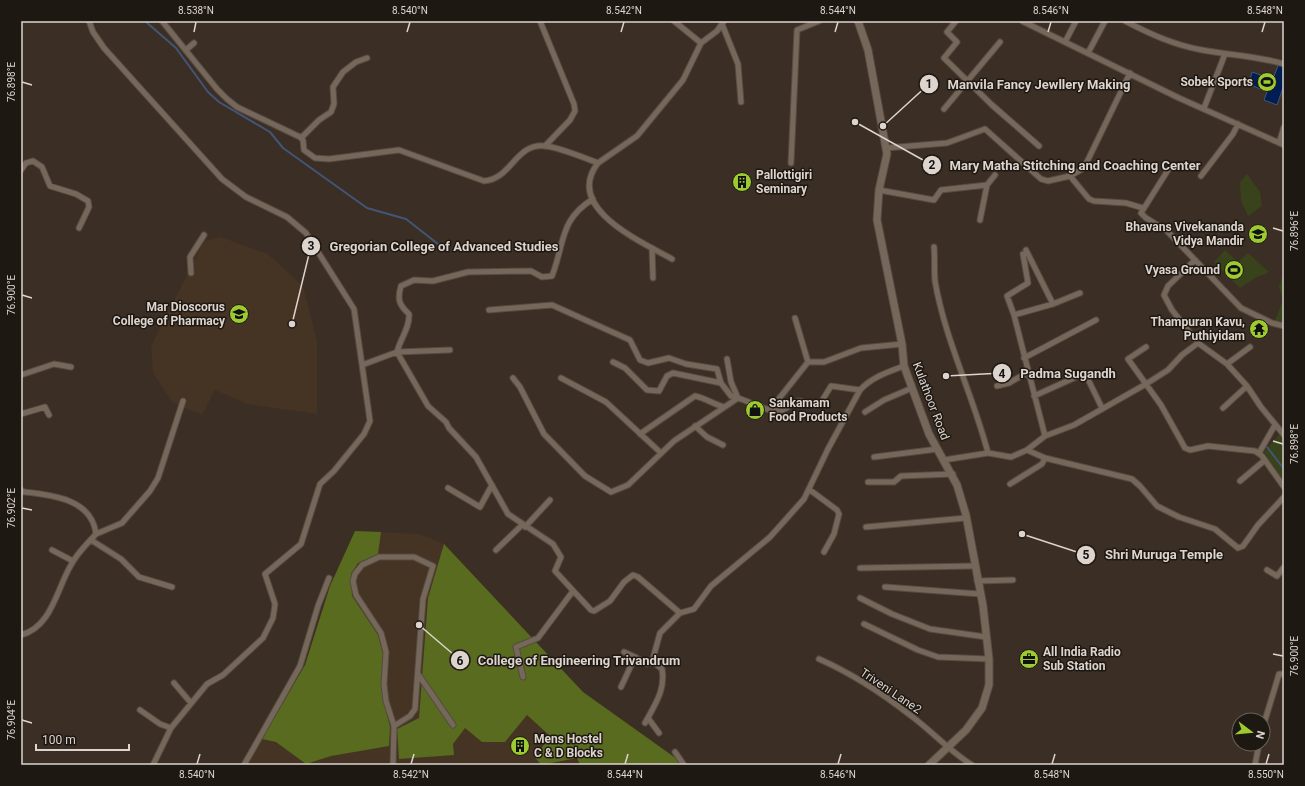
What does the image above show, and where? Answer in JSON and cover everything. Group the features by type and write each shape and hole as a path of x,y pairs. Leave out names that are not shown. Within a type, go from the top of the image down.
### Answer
{"main road":[{"name":"Kulathoor Road","path":"858,21 868,50 886,148 886,164 878,190 877,220 902,344 904,366 930,434 953,474 966,518 978,581 989,659 989,685 982,708 966,730 929,765"}],"street":[{"path":"89,21 93,32 104,48 222,179 246,197 287,218 306,233 354,309 370,421 364,434 334,471 320,484 301,544 265,574 275,604 273,618 263,638 223,675 207,684 171,728 153,765"},
{"path":"162,21 217,89 237,107 301,138"},
{"path":"540,21 569,91 575,111 570,120 545,146"},
{"path":"674,21 701,44"},
{"path":"791,163 797,30 819,21"},
{"path":"956,21 947,32 957,42 944,58 967,81 1039,146"},
{"path":"1022,21 1281,144 1284,126"},
{"path":"1065,42 1076,21"},
{"path":"1088,53 1105,21"},
{"path":"1125,21 1157,37 1177,44 1284,64"},
{"path":"672,259 606,219 593,199 590,184 594,169 598,163 637,136 683,80 701,44 722,25 738,64 741,102"},
{"path":"944,109 1000,42"},
{"path":"186,50 194,43"},
{"path":"1204,108 1225,54"},
{"path":"301,138 319,120 331,112 334,104 333,87 343,72 356,62 367,58"},
{"path":"886,148 947,143 985,129 1041,179 1048,181 1070,176 1084,168 1130,73"},
{"path":"1201,176 1233,134 1238,124"},
{"path":"301,138 304,150 315,158 341,159 399,150 484,180 491,180 503,173 525,149 545,146 598,163"},
{"path":"21,170 26,163 33,161 42,167 50,186 76,194 88,201 89,207 79,228"},
{"path":"1168,170 1143,208 1142,215 1167,231 1241,308 1272,323 1284,326"},
{"path":"980,220 988,185 995,175"},
{"path":"1070,176 1089,199 1094,201 1126,203 1143,208"},
{"path":"878,190 934,200 941,190 988,185"},
{"path":"593,199 579,208 566,227 552,276 542,277 531,271 468,272 433,281 414,280 401,286 398,296 402,307 409,314 409,323 400,341 398,352 428,406 446,422 449,428 476,456 508,514 553,544 561,557 555,571 591,610 594,611 610,601 624,582 633,575 638,577 680,613"},
{"path":"191,274 190,257 204,235"},
{"path":"934,247 935,280 944,320 982,431 988,453"},
{"path":"652,248 653,278"},
{"path":"1045,436 1014,315 1007,296 1028,283 1024,252 1054,304"},
{"path":"1195,260 1168,286 1164,295 1172,310 1198,343 1227,364 1247,386 1261,408 1284,435"},
{"path":"1014,315 1054,304 1080,293"},
{"path":"489,310 552,304 630,340 640,360 648,363 669,358 717,369 721,383 731,396 763,409 778,411 788,409 794,402 800,400 816,405 820,404 830,387 833,386 860,390"},
{"path":"795,318 808,362"},
{"path":"1024,358 1096,320"},
{"path":"944,460 988,453 1011,457 1027,450 1045,436 1074,425 1143,386 1168,370 1182,355 1198,343"},
{"path":"808,362 824,362 861,348 902,344"},
{"path":"1146,347 1128,359 1143,386 1161,405 1185,448 1190,450 1208,446 1258,453 1265,460 1284,487"},
{"path":"1227,364 1250,347"},
{"path":"362,364 398,352 450,350"},
{"path":"727,359 731,382 738,398"},
{"path":"613,362 625,368 647,390 659,391 667,376 674,373 721,383"},
{"path":"770,410 808,362"},
{"path":"21,375 54,364 71,367"},
{"path":"624,652 647,664 652,661 660,633 680,613 694,609 711,586 770,537 804,499 810,490 828,449 860,390 867,382 904,366"},
{"path":"997,386 1009,383 1028,372"},
{"path":"1034,396 1085,373 1102,408"},
{"path":"513,378 520,387 544,434 585,476 611,492 628,484 674,441 738,398"},
{"path":"561,378 606,402 661,453"},
{"path":"1223,408 1247,386"},
{"path":"865,412 884,400 912,388"},
{"path":"640,434 695,396 704,397 713,404 724,407"},
{"path":"21,635 29,633 43,620 53,604 78,553 96,534 122,523 150,491 158,478 183,401"},
{"path":"21,414 45,407 49,415"},
{"path":"1258,453 1276,425"},
{"path":"695,426 707,437 723,445"},
{"path":"874,457 938,449"},
{"path":"1027,450 1046,458 1132,479 1157,506 1179,517 1215,529 1238,548 1244,546 1258,525 1284,497"},
{"path":"1010,484 1042,464 1046,458"},
{"path":"1240,481 1265,460"},
{"path":"868,482 894,482 901,476 953,474"},
{"path":"448,488 480,508 492,485"},
{"path":"21,490 24,492 62,498 76,504 92,518 95,525 96,534"},
{"path":"810,490 837,510 839,514 834,534 824,552"},
{"path":"496,550 524,526 550,500"},
{"path":"866,527 966,518"},
{"path":"91,540 121,559 140,577 172,587"},
{"path":"52,550 73,561"},
{"path":"393,765 392,755 394,726 386,701 384,684 386,652 382,633 356,595 353,581 355,574 362,565 379,557 414,557 433,566 423,599 415,709 410,716 394,726"},
{"path":"860,568 974,566"},
{"path":"1267,570 1277,576 1284,567"},
{"path":"244,765 300,666 318,606 329,578"},
{"path":"978,581 1013,580"},
{"path":"885,587 980,594"},
{"path":"523,677 516,647 538,638 573,591"},
{"path":"860,598 892,614 930,629 986,637"},
{"path":"864,624 918,650 938,657 989,659"},
{"path":"621,687 635,657"},
{"name":"Triveni Lane2","path":"819,659 862,682 904,711 947,748 972,765"},
{"path":"652,661 662,669 663,681 660,694 646,721 659,733"},
{"path":"418,674 452,725"},
{"path":"1268,712 1279,674 1284,674"},
{"path":"174,683 191,703"},
{"path":"140,710 160,724 171,728"},
{"path":"675,752 684,765"},
{"path":"1255,765 1257,752"}],"shaded area":[{"name":"Mar Dioscorus College of Pharmacy","path":"221,237 268,254 303,286 317,341 317,414 247,404 215,390 202,415 173,403 153,373 151,346 204,241"},
{"path":"355,531 420,534 444,544 583,692 677,759 681,765 247,765 305,665 330,586"}],"green space":[{"path":"1247,174 1260,192 1262,206 1248,216 1241,201 1240,182"},
{"name":"Vyasa Ground","path":"1225,250 1238,262 1248,253 1269,272 1255,278 1240,288 1214,262"},
{"path":"1284,270 1284,323 1275,321 1283,300 1279,287"},
{"path":"1284,429 1284,482 1264,452"},
{"path":"355,531 381,532 378,554 358,563 351,574 352,596 378,635 383,654 381,683 390,727 389,746 331,756 306,764 276,742 262,739 305,665 330,586"},
{"path":"444,544 583,692 677,759 681,765 580,765 577,758 541,765 535,757 550,736 527,715 505,742 482,742 465,728 453,744 454,755 399,759 397,729 419,718 428,598"}],"water":[{"name":"Sobek Sports","path":"1279,63 1284,65 1284,85 1277,105 1264,100 1267,92 1249,84 1252,72 1273,79"}],"waterway":[{"path":"145,21 176,48 208,92 219,102 270,132 283,148 367,208 406,219 438,244"},
{"path":"1267,447 1284,469"}],"place":[{"name":"Sobek Sports","path":"1267,82"},
{"name":"Mary Matha Stitching and Coaching Center","path":"855,122"},
{"name":"Manvila Fancy Jewllery Making","path":"883,126"},
{"name":"Pallottigiri Seminary","path":"742,182"},
{"name":"Bhavans Vivekananda Vidya Mandir","path":"1258,234"},
{"name":"Vyasa Ground","path":"1234,270"},
{"name":"Mar Dioscorus College of Pharmacy","path":"239,314"},
{"name":"Gregorian College of Advanced Studies","path":"292,324"},
{"name":"Thampuran Kavu, Puthiyidam","path":"1259,329"},
{"name":"Padma Sugandh","path":"946,376"},
{"name":"Sankamam Food Products","path":"755,410"},
{"name":"Shri Muruga Temple","path":"1022,534"},
{"name":"College of Engineering Trivandrum","path":"419,625"},
{"name":"All India Radio Sub Station","path":"1029,659"},
{"name":"Mens Hostel C & D Blocks","path":"520,746"}]}
